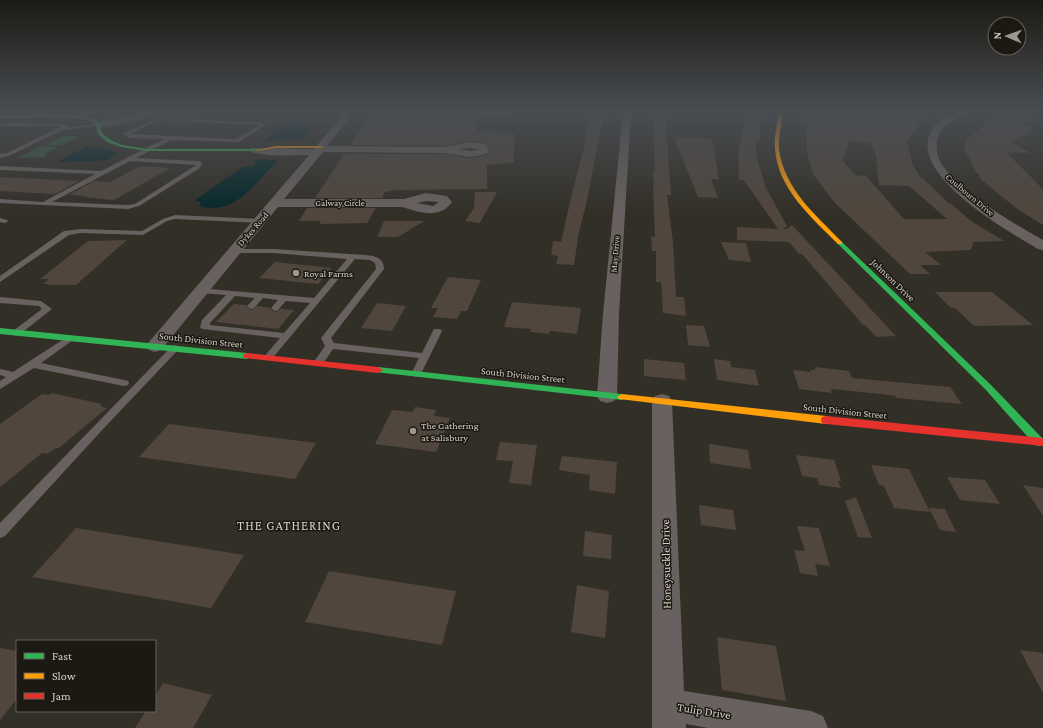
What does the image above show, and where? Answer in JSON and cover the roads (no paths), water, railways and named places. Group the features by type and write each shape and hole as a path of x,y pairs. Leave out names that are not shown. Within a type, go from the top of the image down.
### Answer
{"street":[{"path":"121,146 147,150 182,151 255,150 271,152 320,149 443,150"},
{"name":"Dykes Road","path":"154,346 276,203 322,146"},
{"name":"May Drive","path":"607,396 610,314 624,146"},
{"name":"Johnson Drive","path":"777,146 780,166 798,199 851,255 988,387 1041,442"},
{"name":"Coulbourn Drive","path":"931,146 933,156 937,164 955,185 979,205 1043,246"},
{"name":"Galway Circle","path":"276,203 405,203"},
{"name":"South Division Street","path":"0,331 318,363 852,423 1041,442"},
{"name":"Honeysuckle Drive","path":"662,401 669,717"},
{"name":"Tulip Drive","path":"669,717 811,728"}],"lane":[{"path":"0,156 9,154 26,146"},
{"path":"44,204 155,146"},
{"path":"0,201 128,207 137,205 198,167 200,163 131,158"},
{"path":"0,168 102,173"},
{"path":"0,280 67,232 143,233 165,220 175,218 260,220"},
{"path":"234,251 273,251 353,256 372,258 378,261 381,265 380,269 326,338 330,346"},
{"path":"268,358 353,256"},
{"path":"201,290 317,301"},
{"path":"234,293 205,322 205,327 230,327 287,336"},
{"path":"251,306 261,296"},
{"path":"275,308 284,298"},
{"path":"0,300 41,304 48,309 16,333"},
{"path":"416,374 437,331"},
{"path":"0,386 70,338"},
{"path":"330,346 425,356"},
{"path":"318,363 330,346"},
{"path":"0,532 100,425 175,348"},
{"path":"32,364 124,383"},
{"path":"0,372 15,376"}],"water":[{"path":"87,146 89,148 99,147 119,153 107,160 58,162"},
{"path":"258,159 274,160 277,162 252,188 234,202 212,208 199,206 201,202 194,201 241,168 255,165 256,163 252,161"}],"place":[{"name":"Royal Farms","path":"296,273"},
{"name":"The Gathering at Salisbury","path":"413,431"}],"district":[{"name":"THE GATHERING","path":"289,525"}]}
